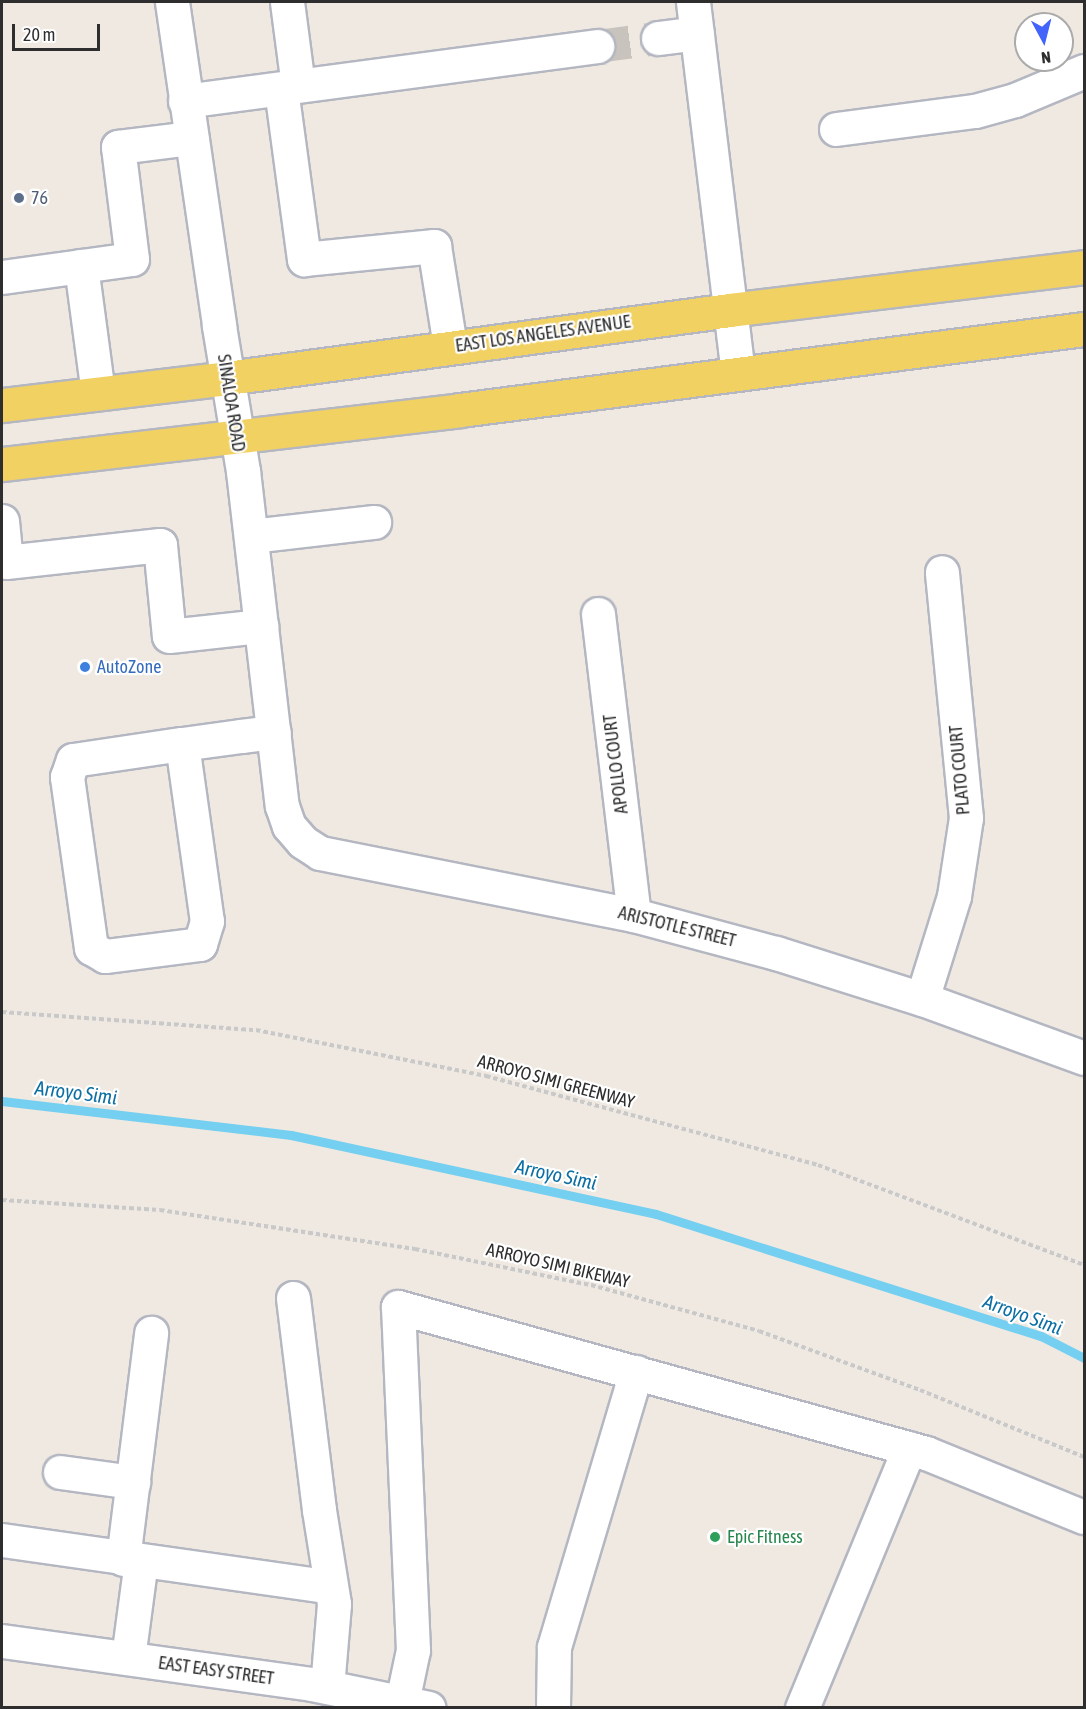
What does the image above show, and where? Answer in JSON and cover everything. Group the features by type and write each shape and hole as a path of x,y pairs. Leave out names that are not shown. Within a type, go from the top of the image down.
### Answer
{"main road":[{"name":"EAST LOS ANGELES AVENUE","path":"2,405 227,378 450,346 730,310 1084,267"},
{"path":"2,464 236,437 1084,329"}],"street":[{"name":"SINALOA ROAD","path":"172,2 190,138 243,471 282,806"},
{"path":"287,2 289,87 304,259 434,246 450,346"},
{"path":"658,38 695,17 738,373"},
{"path":"185,101 597,46"},
{"path":"836,129 975,111 1015,100 1084,71"},
{"path":"2,277 132,259 118,147 190,138"},
{"path":"81,266 98,393"},
{"path":"2,521 6,562 160,545 169,636 261,626"},
{"path":"251,536 374,522"},
{"name":"PLATO COURT","path":"922,999 954,896 966,818 942,572"},
{"name":"APOLLO COURT","path":"598,614 634,915"},
{"path":"182,744 207,921 200,944 105,956 91,948 67,777 73,760 182,744 274,732"},
{"name":"ARISTOTLE STREET","path":"282,806 289,826 303,842 320,853 634,915 776,953 922,999 1084,1058"},
{"path":"293,1298 334,1604 327,1687"},
{"path":"416,1705 398,1307 909,1448 1084,1517"},
{"path":"128,1658 133,1482 151,1333"},
{"path":"553,1707 554,1647 636,1372"},
{"path":"802,1707 909,1448"},
{"path":"60,1472 133,1482"},
{"path":"2,1540 331,1587"},
{"name":"EAST EASY STREET","path":"2,1641 327,1687 369,1702 416,1705"}],"path":[{"name":"ARROYO SIMI GREENWAY","path":"2,1012 255,1030 486,1076 818,1165 1084,1265"},
{"name":"ARROYO SIMI BIKEWAY","path":"2,1200 160,1210 415,1248 591,1285 759,1331 920,1390 1084,1457"}],"waterway":[{"name":"Arroyo Simi","path":"2,1101 291,1135 656,1214 1041,1336 1084,1358"}],"tunnel":[{"path":"597,46 658,38"}],"place":[{"name":"76","path":"19,198"},
{"name":"AutoZone","path":"85,667"},
{"name":"Epic Fitness","path":"715,1537"}]}
